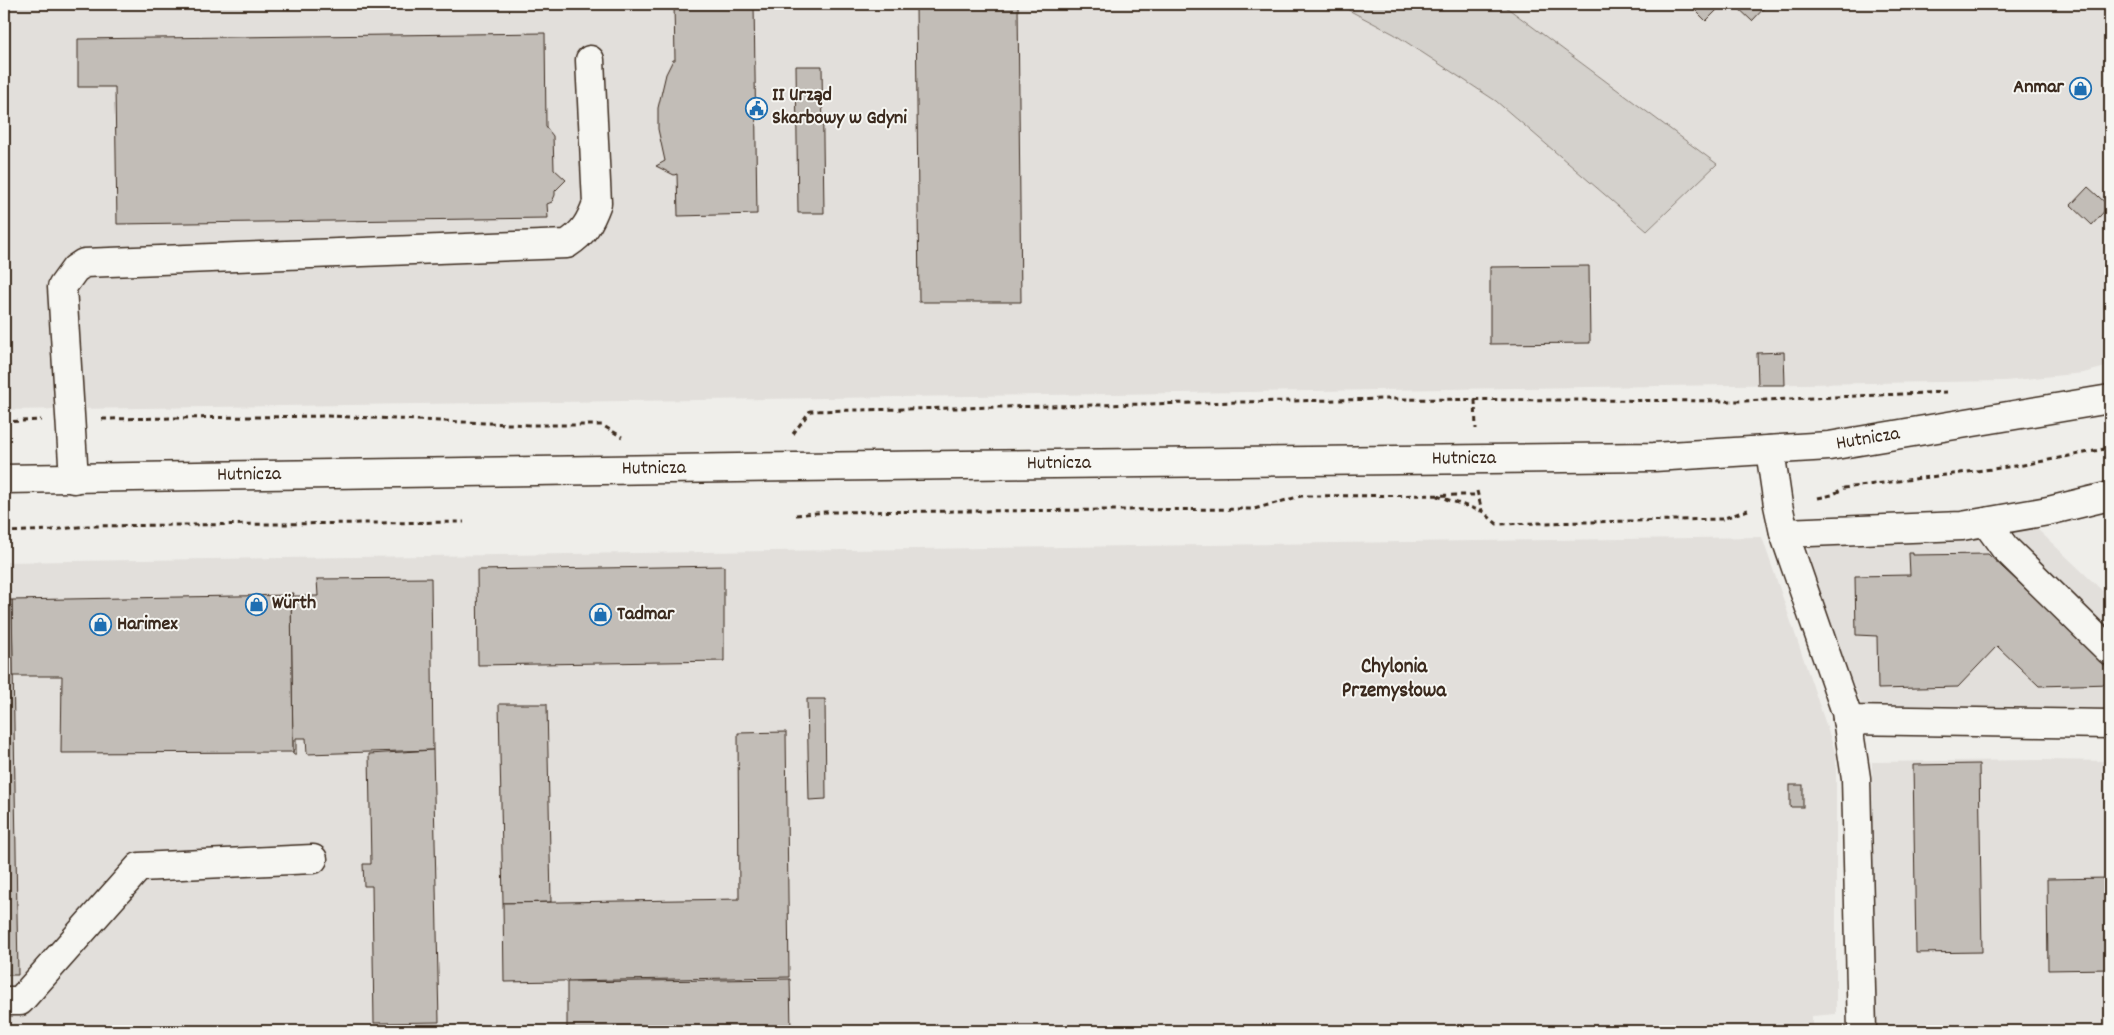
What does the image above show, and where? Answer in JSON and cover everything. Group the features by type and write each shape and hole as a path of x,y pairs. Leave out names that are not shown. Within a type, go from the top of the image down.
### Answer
{"main road":[{"path":"74,480 62,287 75,269 84,263 567,244 579,236 589,224 596,203 590,60"},
{"name":"Hutnicza","path":"4,479 74,480 796,467 1654,458 1829,446 2110,399"},
{"path":"1770,450 1784,533 1846,712 1856,778 1862,1031"},
{"path":"1784,533 1962,526 2048,511 2110,496"},
{"path":"1986,522 2004,547 2110,651"},
{"path":"1847,720 2110,724"},
{"path":"4,1001 20,1001 139,867 313,859"}],"path":[{"path":"785,434 794,434 810,411 1386,399 1744,402 1956,392"},
{"path":"4,422 70,419 328,416 532,425 602,425 621,437 631,438"},
{"path":"1817,498 1832,495 1844,488 2023,465 2110,448"},
{"path":"796,515 825,512 1254,508 1301,496 1477,494 1482,511"},
{"path":"1433,495 1482,511 1496,524 1722,519 1747,510"},
{"path":"1832,495 1832,531"},
{"path":"4,532 88,526 464,522"}],"shaded area":[{"path":"4,4 1337,4 1394,34 1496,101 1647,231 1716,164 1502,4 2110,4 2110,366 2083,373 2005,381 4,410"},
{"path":"1337,4 1502,4 1717,164 1647,231 1496,101 1394,34"},
{"path":"2034,526 2110,598 2110,710 1870,710 1862,706 1811,578 1808,536"},
{"path":"1762,537 1836,754 1836,1014 1812,1016 1812,1031 4,1031 4,562"},
{"path":"2110,761 2110,1031 1875,1031 1872,762"}],"building":[{"path":"674,4 754,4 757,214 678,216 677,174 674,175 656,166 665,161 658,129 658,108 666,74 673,60 675,60"},
{"path":"916,4 1018,4 1021,302 919,302"},
{"path":"1689,4 1723,4 1706,21"},
{"path":"1734,4 1768,4 1752,21"},
{"path":"545,33 546,127 553,136 554,169 566,180 555,191 552,202 547,204 548,218 117,224 115,87 78,87 78,39"},
{"path":"796,66 822,66 824,213 798,213"},
{"path":"2088,187 2109,206 2092,225 2071,205"},
{"path":"1589,266 1590,343 1490,344 1490,267"},
{"path":"1784,352 1785,385 1758,385 1757,353"},
{"path":"1909,553 1913,553 1913,555 1988,554 2031,594 2033,592 2034,596 2110,669 2110,684 2039,686 1997,646 1958,687 1878,689 1877,636 1856,635 1855,576 1910,575"},
{"name":"Tadmar","path":"724,566 724,661 478,665 477,570"},
{"path":"431,578 433,750 307,754 306,738 296,738 296,754 293,754 291,593 294,593 293,596 318,596 317,579"},
{"path":"291,595 293,752 61,753 62,676 13,676 12,600"},
{"path":"4,600 12,600 18,975 4,975"},
{"path":"807,699 825,699 826,799 809,800"},
{"path":"499,704 547,704 551,902 503,903"},
{"path":"786,732 789,977 504,982 503,903 739,899 738,733"},
{"path":"433,750 439,1022 374,1023 372,886 364,886 363,864 371,864 369,754"},
{"path":"1979,764 1982,952 1916,953 1913,765"},
{"path":"1790,785 1803,785 1803,807 1790,807"},
{"path":"2110,878 2110,969 2048,970 2047,879"},
{"path":"790,979 791,1031 567,1031 567,982"}],"place":[{"name":"Anmar","path":"2080,88"},
{"name":"II Urząd Skarbowy w Gdyni","path":"756,108"},
{"name":"Würth","path":"256,604"},
{"name":"Tadmar","path":"601,615"},
{"name":"Harimex","path":"101,625"}],"district":[{"name":"Chylonia Przemysłowa","path":"1394,680"}]}
